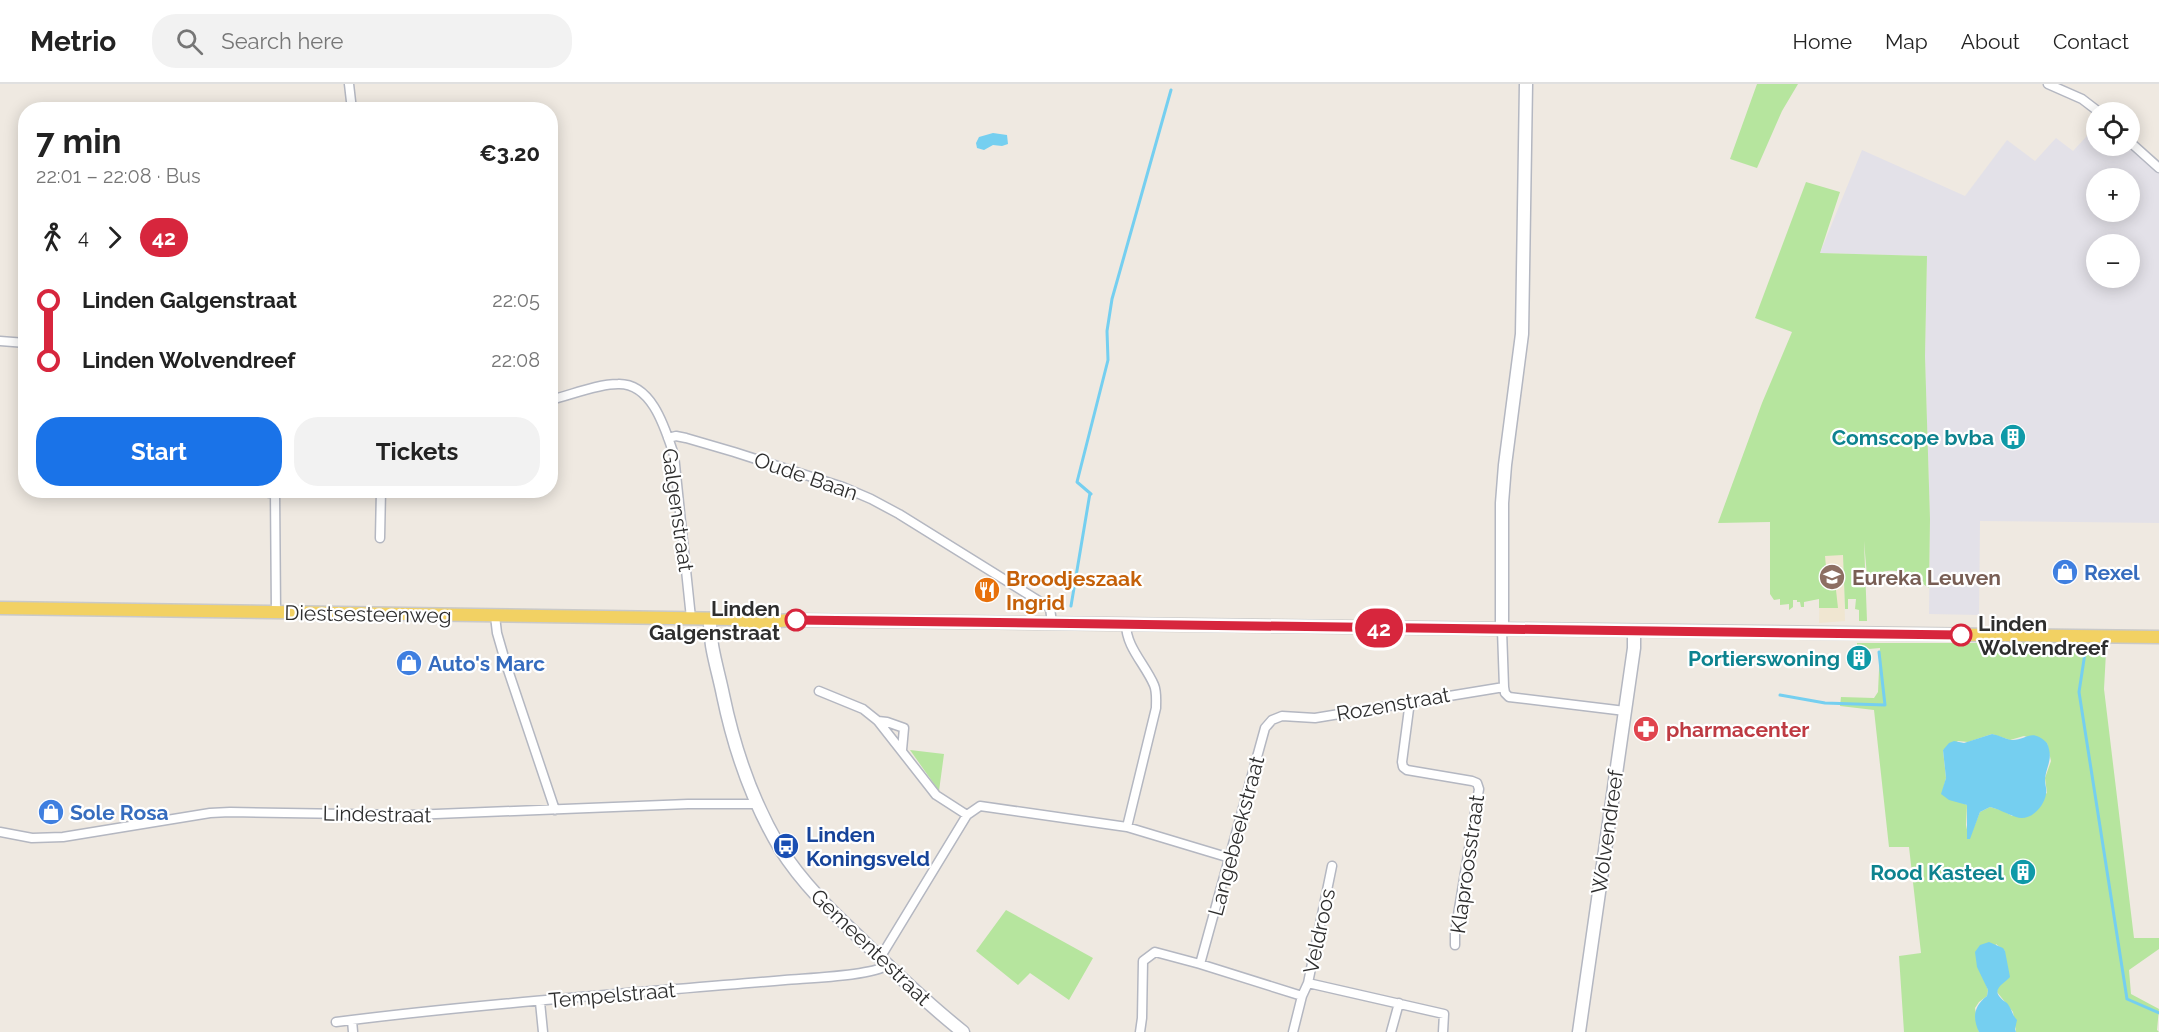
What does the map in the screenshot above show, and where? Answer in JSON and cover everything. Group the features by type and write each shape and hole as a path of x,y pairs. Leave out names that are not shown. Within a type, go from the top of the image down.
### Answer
{"main road":[{"name":"Diestsesteenweg","path":"0,608 691,618 736,619 767,624 780,620 2159,637"}],"street":[{"path":"349,84 351,102"},
{"path":"1526,84 1522,334 1504,465 1502,503 1504,687 1509,697 1625,711"},
{"path":"2048,84 2086,102"},
{"path":"2140,151 2159,168"},
{"path":"0,341 18,342"},
{"path":"558,398 608,385 631,386 647,395 668,438"},
{"name":"Oude Baan","path":"668,438 676,436 686,438 734,452 843,487 871,499 1050,608 1052,623"},
{"name":"Galgenstraat","path":"668,438 674,455 691,618"},
{"path":"275,498 276,612"},
{"path":"380,538 381,498"},
{"path":"495,616 497,633 506,664 555,810"},
{"name":"Gemeentestraat","path":"710,619 717,665 732,731 757,804 780,848 797,873 823,902 933,1008 963,1032"},
{"path":"1126,624 1127,635 1156,693 1156,708 1127,827"},
{"name":"Wolvendreef","path":"1579,1032 1625,711 1634,632"},
{"name":"Rozenstraat","path":"1282,716 1315,718 1504,687"},
{"path":"819,691 862,709 878,721 936,795 967,815"},
{"name":"Klaproosstraat","path":"1410,701 1403,767 1407,770 1472,781 1477,783 1479,789 1455,933 1455,945"},
{"name":"Langebeekstraat","path":"1200,964 1265,728 1272,720 1282,716"},
{"path":"878,721 904,728 902,750"},
{"name":"Lindestraat","path":"0,832 32,838 63,837 210,813 230,812 411,815 688,804 757,804"},
{"path":"883,961 967,815 980,806 1127,827 1230,858"},
{"name":"Veldroos","path":"1293,1032 1302,996 1308,983 1332,866"},
{"path":"1140,1032 1143,961 1155,952 1302,996"},
{"name":"Tempelstraat","path":"336,1022 821,977 882,969 883,961"},
{"path":"1308,983 1444,1014 1443,1032"},
{"path":"540,1002 543,1032"},
{"path":"1391,1032 1399,1004"},
{"path":"352,1020 353,1032"}],"shaded area":[{"path":"2086,137 2086,156 2140,156 2140,154 2159,168 2159,523 1980,521 1979,615 1929,614 1930,519 1925,356 1927,256 1820,253 1862,150 1965,196 2007,140 2035,161 2056,138 2073,151"},
{"name":"Eureka Leuven","path":"1842,513 1845,621 1819,623 1821,514"}],"green space":[{"path":"1757,84 1798,84 1782,111 1757,168 1730,159"},
{"path":"1806,182 1840,192 1820,253 1927,256 1925,356 1930,519 1929,588 1913,577 1900,572 1886,571 1867,576 1864,541 1867,621 1859,621 1859,610 1855,609 1856,599 1848,599 1848,609 1845,609 1843,555 1825,556 1826,567 1840,567 1840,580 1835,581 1838,608 1819,608 1819,599 1804,602 1804,607 1801,607 1797,600 1793,600 1793,607 1789,610 1789,604 1780,605 1780,599 1774,600 1770,594 1770,522 1718,523 1762,403 1792,332 1755,318"},
{"path":"1857,643 2025,643 2106,652 2104,689 2134,938 2159,938 2159,949 2129,970 2131,994 2159,1009 2157,1030 2159,1032 2016,1032 2013,1012 1997,992 2005,951 1996,944 1985,982 1988,990 1987,996 1975,1008 1979,1032 1904,1032 1899,956 1921,953 1909,847 1889,847 1874,710 1840,706 1841,697 1874,698 1878,692 1880,648 1857,650","holes":["1992,734 2010,740 2024,736 2047,743 2051,761 2045,778 2047,793 2012,816 1990,807 1980,812 1969,839 1966,825 1967,805 1942,794 1946,778 1943,750 1958,741 1968,742"]},
{"path":"910,750 944,754 939,791"},
{"path":"1006,910 1093,958 1069,1000 1030,973 1018,985 976,951"}],"water":[{"path":"993,133 1007,135 1008,144 993,145 984,150 977,148 976,143 979,137"},
{"path":"1992,734 2011,740 2033,735 2047,743 2050,758 2045,780 2045,799 2036,812 2021,818 1990,807 1980,812 1970,839 1967,839 1967,805 1949,800 1941,794 1946,778 1943,750 1954,741 1964,743"},
{"path":"1989,942 2005,951 2010,977 1999,988 1998,993 2009,1005 2017,1020 2016,1032 1979,1032 1977,1027 1975,1012 1987,996 1988,990 1977,967 1975,952 1980,945"}],"waterway":[{"path":"1091,494 1077,482 1108,360 1107,331 1112,299 1171,90"},
{"path":"1071,606 1090,493"},
{"path":"1780,695 1825,703 1885,705 1879,652"},
{"path":"2085,653 2079,692 2127,999 2159,1013"}],"bus line":[{"name":"42","path":"796,620 1961,635"}],"place":[{"name":"Comscope bvba","path":"2013,437"},
{"name":"Rexel","path":"2065,572"},
{"name":"Eureka Leuven","path":"1832,577"},
{"name":"Broodjeszaak Ingrid","path":"987,590"},
{"name":"Linden Galgenstraat","path":"796,620"},
{"name":"Linden Wolvendreef","path":"1961,635"},
{"name":"Portierswoning","path":"1859,658"},
{"name":"Auto's Marc","path":"409,663"},
{"name":"pharmacenter","path":"1646,729"},
{"name":"Sole Rosa","path":"51,812"},
{"name":"Linden Koningsveld","path":"786,846"},
{"name":"Rood Kasteel","path":"2023,872"}]}
